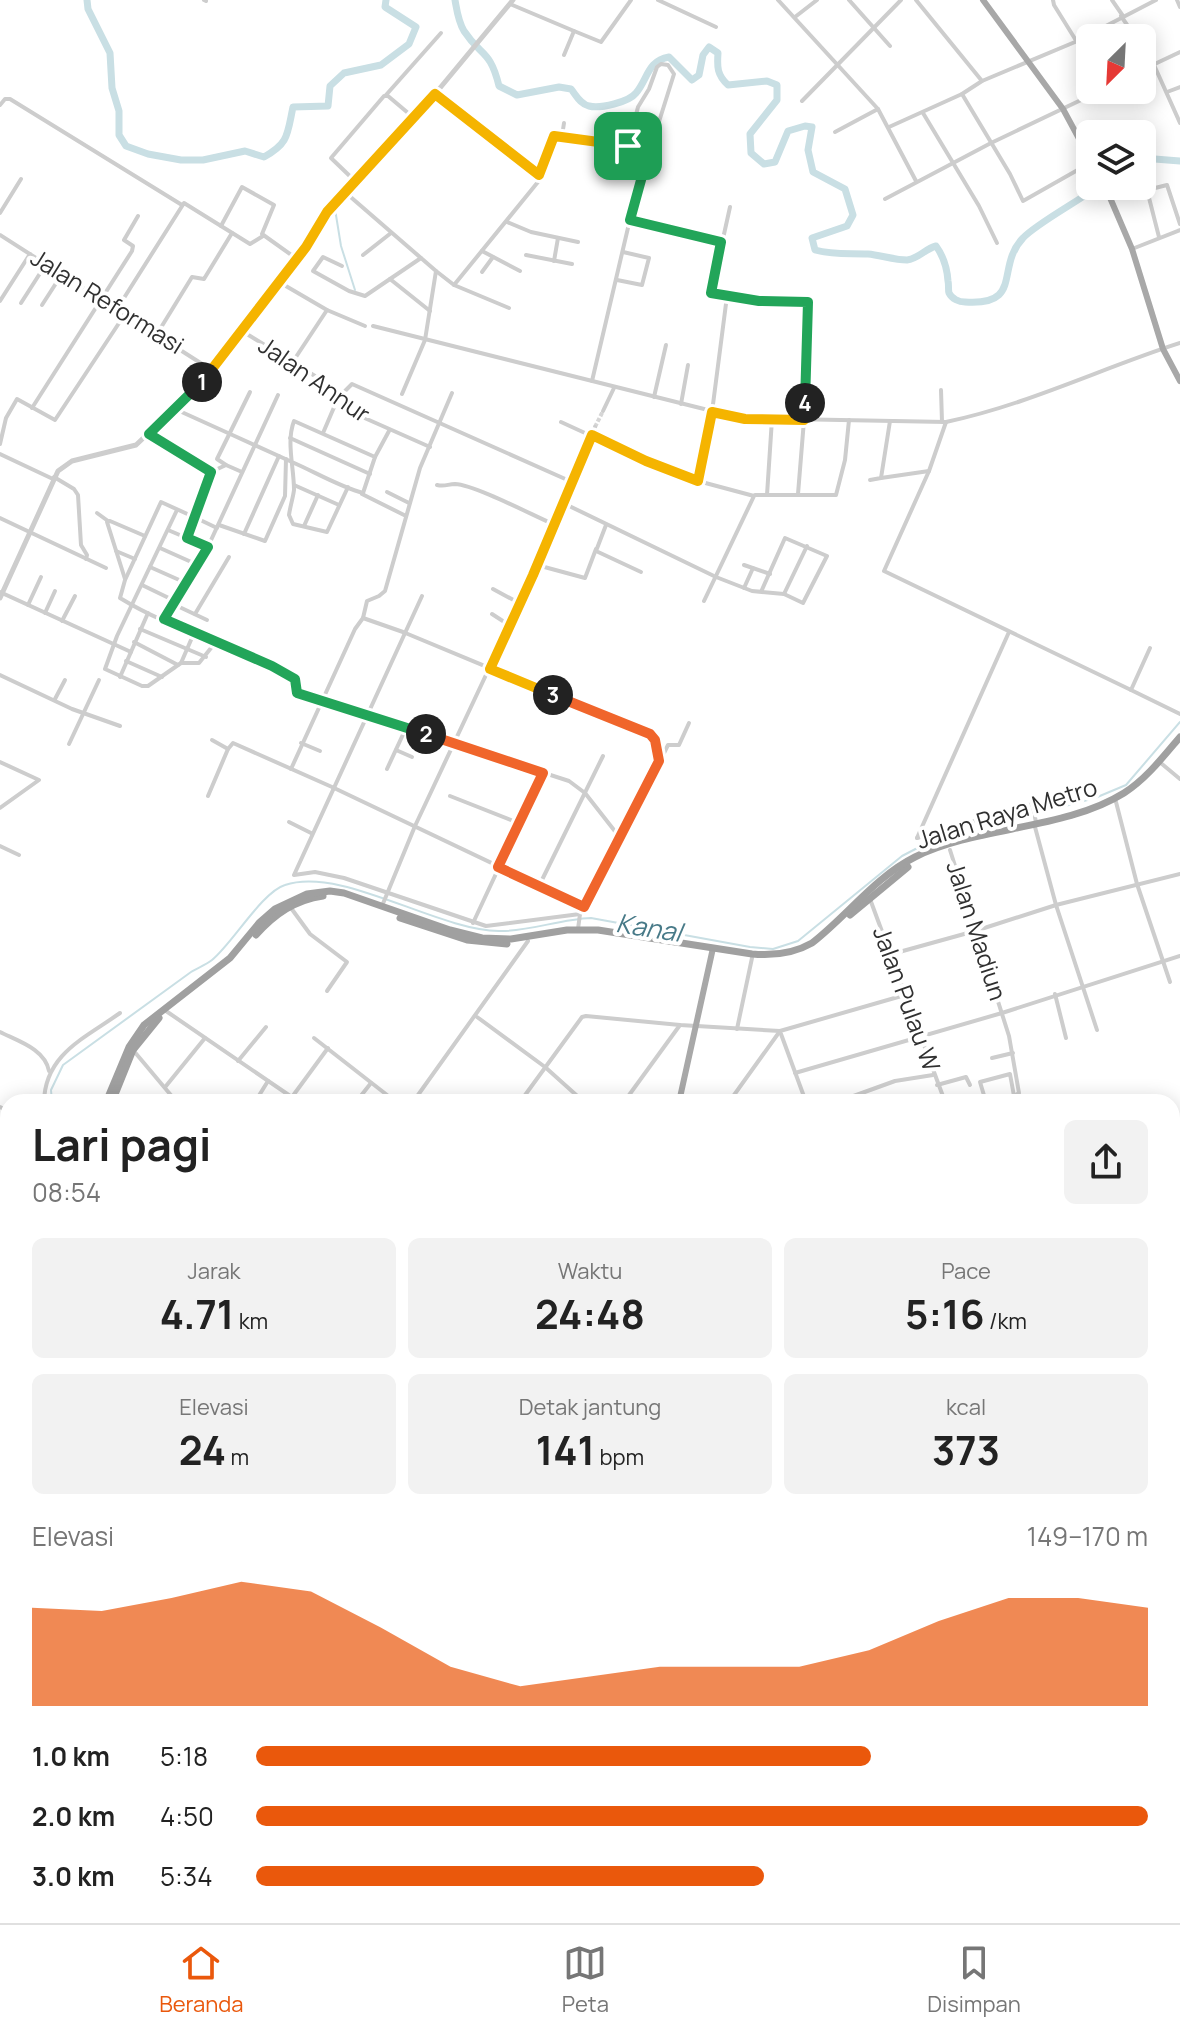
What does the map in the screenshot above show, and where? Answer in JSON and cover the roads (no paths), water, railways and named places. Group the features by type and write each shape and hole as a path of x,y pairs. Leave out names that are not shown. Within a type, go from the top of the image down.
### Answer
{"highway":[{"path":"113,1094 139,1036 166,1011 227,967 267,923 304,899 330,896 358,902 482,938 511,939 578,928 752,958 780,959 805,952 898,867 927,852 1036,825 1082,811 1123,793 1144,777 1180,740"},
{"name":"Jalan Raya Metro","path":"865,898 917,861 1116,802 1137,789 1180,740"},
{"path":"113,1094 139,1036 162,1009 230,958 259,923 287,902 307,894 330,891 383,905 448,935 481,943 587,934 767,955 792,952 812,943 849,914"}],"main road":[{"path":"983,0 1063,109 1076,134"},
{"path":"1110,200 1132,249 1163,349 1180,381"},
{"path":"681,1094 713,950"}],"street":[{"path":"131,652 1,594 54,478 67,463 136,445 212,371 297,259 327,212 414,118 511,2 601,42 631,0"},
{"path":"658,0 716,27"},
{"path":"778,0 878,109 916,181"},
{"path":"795,17 817,0"},
{"path":"849,0 890,46"},
{"path":"802,101 901,0"},
{"path":"916,0 982,81"},
{"path":"1053,0 1075,42"},
{"path":"1112,0 1127,24"},
{"path":"1177,0 1180,7"},
{"path":"889,127 962,94 982,81 1075,42 1153,1"},
{"path":"564,55 574,31"},
{"path":"356,182 331,158 441,33"},
{"path":"1156,64 1180,52"},
{"path":"592,381 630,220 674,74 673,69 664,64 657,67 638,107 628,146"},
{"path":"1156,69 1180,123"},
{"path":"1167,92 1180,87"},
{"path":"435,94 539,175"},
{"path":"962,94 1023,201 1076,169"},
{"path":"386,95 414,118"},
{"path":"0,105 5,99 10,99 250,244 263,236"},
{"path":"885,199 1076,103"},
{"path":"835,132 878,109"},
{"path":"923,113 997,243"},
{"path":"562,136 564,123"},
{"path":"454,285 541,178 539,175 554,136 649,151"},
{"path":"0,213 21,179"},
{"path":"1159,237 1147,190 1167,185 1180,224"},
{"path":"221,226 242,187 274,205 263,236"},
{"path":"346,193 454,285 509,308"},
{"path":"117,309 182,205"},
{"path":"730,207 710,290 713,295 808,302 798,494"},
{"path":"32,408 134,248 124,241 138,216"},
{"path":"630,220 721,242"},
{"path":"507,222 531,232 578,242"},
{"path":"1132,249 1180,230"},
{"path":"157,334 192,277 204,279 232,233"},
{"path":"363,255 391,233"},
{"name":"Jalan Reformasi","path":"0,235 212,371"},
{"path":"263,236 297,259"},
{"path":"554,261 558,238"},
{"path":"482,251 520,271"},
{"path":"617,280 642,285 649,258 623,252"},
{"path":"0,301 30,254"},
{"path":"526,255 572,264"},
{"path":"342,266 323,257 313,271 361,296 368,296 422,257"},
{"path":"482,272 493,257"},
{"path":"21,303 46,264"},
{"path":"402,394 425,340 436,271"},
{"path":"42,305 62,274"},
{"path":"390,279 430,311"},
{"path":"279,282 327,310 365,326"},
{"path":"698,481 712,412 727,296"},
{"path":"292,363 327,310"},
{"path":"0,444 6,418 17,399 55,420 125,314"},
{"path":"373,326 712,412 740,418 804,420 944,422 1014,403 1180,343"},
{"name":"Jalan Annur","path":"242,331 315,376 351,412 430,447"},
{"path":"654,397 666,345"},
{"path":"681,404 688,365"},
{"path":"323,433 338,398 352,384 572,482"},
{"path":"603,411 614,387"},
{"path":"941,390 944,422 929,471 884,571 1180,714"},
{"path":"242,472 217,459 250,392"},
{"path":"291,769 321,700 362,619 367,601 385,591 409,503 452,393"},
{"path":"164,619 208,547 278,395"},
{"path":"175,409 405,515"},
{"path":"767,495 772,419"},
{"path":"561,422 698,481 753,495 836,495 845,460 849,420"},
{"path":"348,487 326,532 291,523 293,485 290,438 294,421 375,457"},
{"path":"881,478 890,421"},
{"path":"383,905 453,742 537,565 595,427"},
{"path":"360,493 363,493 375,457 389,431"},
{"path":"149,434 211,472"},
{"path":"290,438 370,474"},
{"path":"0,454 74,489 78,495 81,545 86,557"},
{"path":"244,534 280,456"},
{"path":"286,459 285,496 265,541 218,526 161,502 120,597 148,613 272,666 295,679 297,693 569,781 585,793 621,839"},
{"path":"187,538 211,472 226,465"},
{"path":"870,480 929,471"},
{"path":"437,485 448,487 455,484 553,524"},
{"path":"293,485 339,505"},
{"path":"387,492 409,503"},
{"path":"304,526 318,495"},
{"path":"704,601 755,498 753,495"},
{"path":"563,503 716,577 744,588 761,592 784,594 805,603 827,558 807,546 784,539 761,592"},
{"path":"177,510 105,669 146,686 179,664 194,633"},
{"path":"97,513 108,521 145,536"},
{"path":"0,518 106,568"},
{"path":"108,521 125,580"},
{"path":"537,565 585,578 606,525"},
{"path":"168,530 208,547"},
{"path":"784,594 807,546"},
{"path":"160,548 198,565"},
{"path":"596,549 641,572"},
{"path":"116,551 135,559"},
{"path":"195,614 229,557"},
{"path":"744,565 770,574"},
{"path":"150,567 186,583"},
{"path":"744,588 753,568"},
{"path":"28,605 41,577"},
{"path":"142,585 207,620"},
{"path":"493,589 519,603"},
{"path":"45,613 55,591"},
{"path":"62,621 75,596"},
{"path":"422,596 332,787 294,876 312,872 327,874 473,923 492,926 580,916"},
{"path":"120,677 148,613"},
{"path":"492,614 509,625"},
{"path":"362,619 403,632 646,733 655,740 658,767 584,907 578,928"},
{"path":"140,629 206,657"},
{"path":"1009,631 917,838 1032,804 1056,905 1097,1030"},
{"path":"134,642 179,664 199,664 215,643"},
{"path":"1131,690 1150,648"},
{"path":"126,661 162,677"},
{"path":"0,675 120,726"},
{"path":"54,700 65,680"},
{"path":"69,744 99,680"},
{"path":"658,757 663,755 668,745 679,745 689,723"},
{"path":"387,769 406,728"},
{"path":"212,740 228,749"},
{"path":"208,796 233,743 584,907"},
{"path":"301,743 320,751"},
{"path":"396,750 412,757"},
{"path":"539,886 603,756"},
{"path":"0,762 39,780 0,808"},
{"path":"1162,764 1180,779"},
{"path":"473,923 543,773"},
{"path":"450,796 521,824"},
{"path":"1116,802 1137,884 1170,982"},
{"path":"289,822 311,833"},
{"path":"0,846 19,855"},
{"name":"Jalan Madiun","path":"950,850 1002,1013 1013,1053 1017,1094"},
{"path":"892,954 1056,905 1180,874"},
{"name":"Jalan Pulau W","path":"865,898 892,954 942,1094"},
{"path":"290,906 310,934 347,962 327,991"},
{"path":"419,1094 528,941"},
{"path":"795,1073 1002,1013 1180,956"},
{"path":"737,1029 752,958"},
{"path":"1055,994 1066,1038"},
{"path":"526,1094 582,1017 781,1032 905,995"},
{"path":"166,1011 288,1094"},
{"path":"49,1073 64,1051 120,1013"},
{"path":"476,1016 545,1067 575,1094"},
{"path":"630,1094 680,1025"},
{"path":"238,1061 266,1027"},
{"path":"0,1032 39,1053 47,1062 49,1073 45,1094"},
{"path":"781,1032 803,1094"},
{"path":"735,1094 781,1032"},
{"path":"166,1086 205,1038"},
{"path":"314,1038 385,1094"},
{"path":"294,1094 328,1048"},
{"path":"133,1050 171,1094"},
{"path":"992,1058 1013,1053"},
{"path":"984,1094 980,1082 1010,1074 1014,1094"},
{"path":"859,1094 895,1081 933,1075"},
{"path":"937,1085 966,1077 970,1085"},
{"path":"260,1094 268,1081"},
{"path":"362,1094 371,1083"}],"waterway":[{"path":"87,0 88,9 110,53 112,88 119,111 119,135 126,146 181,160 203,160 245,151 264,157 272,152 286,137 293,107 328,106 330,86 344,73 381,65 409,44 416,27 385,7 386,0"},
{"path":"455,0 462,27 488,59 499,86 517,95 559,87 571,89 589,106 614,104 636,93 652,66 662,59 669,57 692,80 699,75 703,55 709,47 718,53 718,70 728,85 767,81 777,85 777,100 750,134 751,153 764,164 775,162 788,131 812,127 808,150 813,172 845,189 853,215 847,226 812,238 815,250 907,260 936,246 946,267 949,293 960,301 983,302 995,298 1002,291 1010,261 1023,238 1078,200"},
{"path":"1156,159 1180,161"},
{"path":"335,209 341,246 355,290"},
{"name":"Kanal","path":"51,1094 63,1065 212,960 267,897 285,885 308,881 334,884 474,928 510,931 591,918 773,949 798,941 902,856 927,843 1095,798 1126,785 1180,722"}],"tunnel":[{"path":"595,427 603,411"}]}
